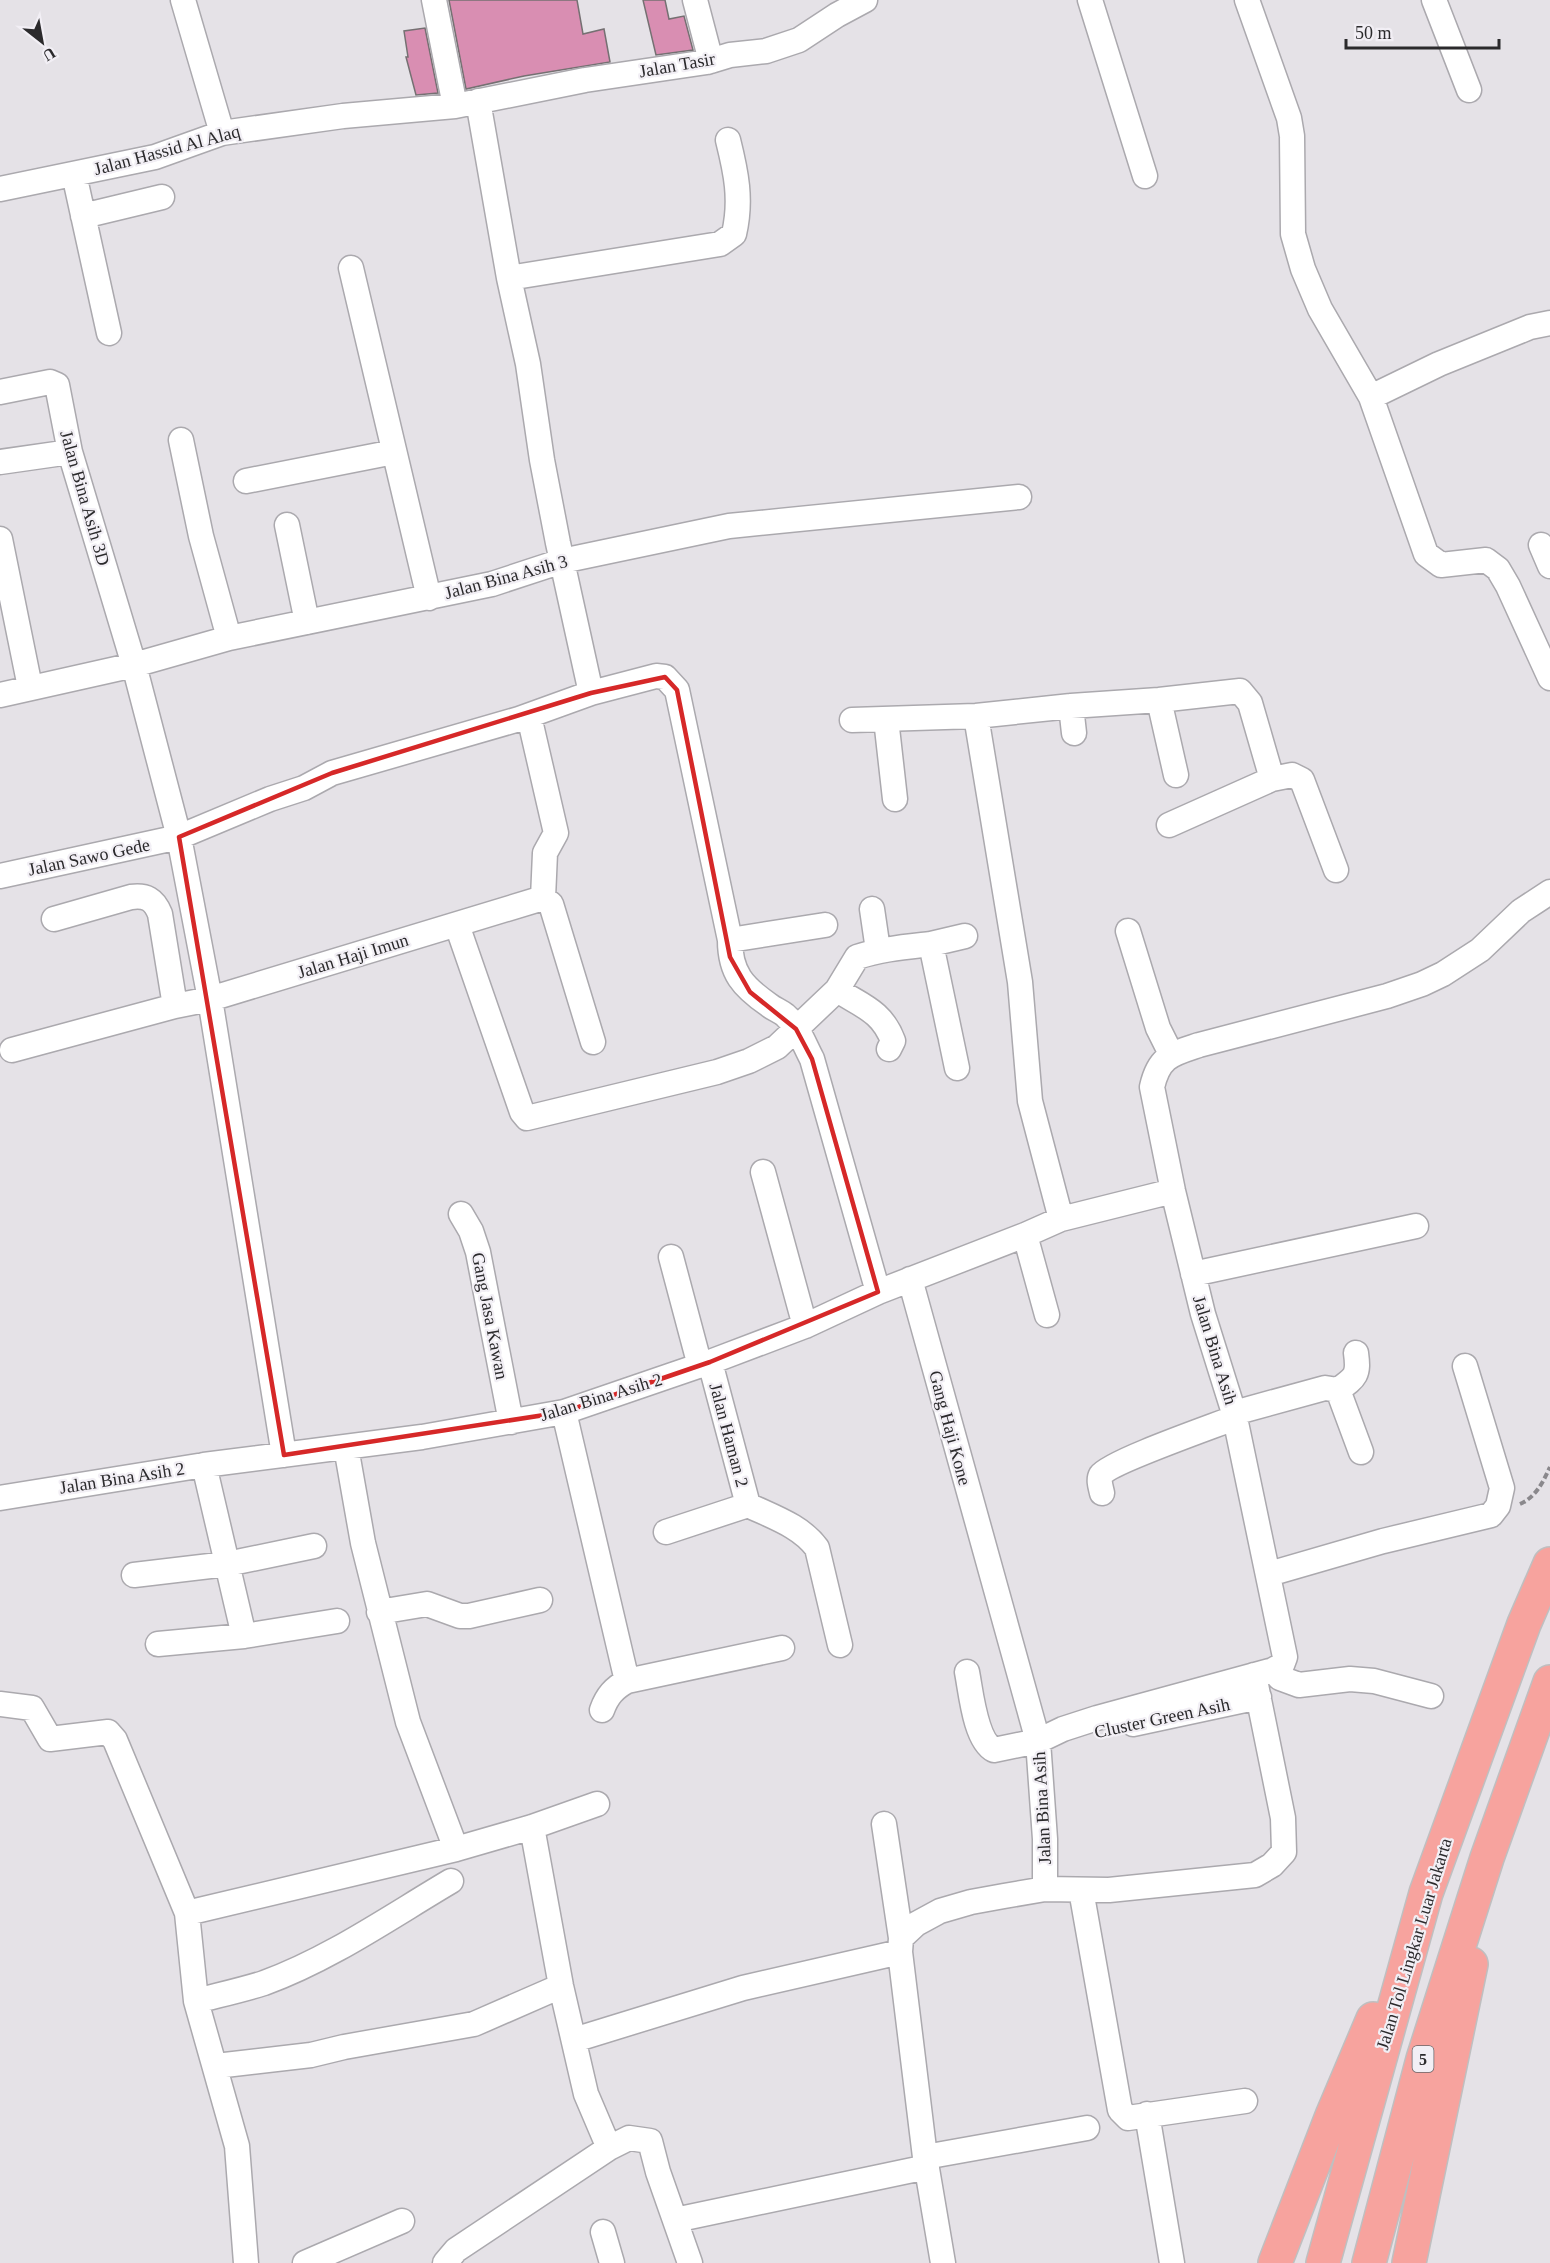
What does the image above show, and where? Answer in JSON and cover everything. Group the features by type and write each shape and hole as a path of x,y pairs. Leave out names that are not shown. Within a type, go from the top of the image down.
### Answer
{"highway":[{"name":"Jalan Tol Lingkar Luar Jakarta","path":"1323,2263 1426,1893 1520,1635 1550,1564"},
{"name":"5","path":"1369,2263 1423,2059 1487,1858 1550,1682"},
{"path":"1409,2263 1467,1992 1487,1858"},
{"path":"1275,2263 1332,2116 1426,1893"}],"street":[{"path":"183,0 222,133"},
{"path":"434,0 467,103 510,278 528,364 542,459 591,693"},
{"path":"695,0 711,61"},
{"path":"1090,0 1145,176"},
{"path":"1247,0 1289,118 1292,136 1293,234 1303,269 1320,309 1371,397 1426,554 1441,565 1486,560 1498,569 1550,678"},
{"path":"1434,0 1469,90"},
{"name":"Jalan Tasir","path":"467,103 585,80 766,51 799,40 862,1"},
{"name":"Jalan Hassid Al Alaq","path":"0,189 155,157 222,133 343,116 467,103"},
{"path":"510,278 720,244 734,234 739,205 738,180 728,140"},
{"path":"74,174 109,333"},
{"path":"83,216 162,197"},
{"path":"351,268 429,598"},
{"path":"1371,397 1439,364 1530,327 1550,323"},
{"name":"Jalan Bina Asih 3D","path":"2,386 50,382 57,385 70,452 134,665 179,837 210,999 284,1455"},
{"path":"182,440 201,536 229,638"},
{"path":"0,462 70,452"},
{"path":"246,482 394,452"},
{"name":"Jalan Bina Asih 3","path":"0,695 134,665 229,638 492,584 562,561 758,522 1019,497"},
{"path":"287,525 307,622"},
{"path":"0,539 30,687"},
{"name":"Jalan Sawo Gede","path":"0,876 179,837 270,799 304,788 332,773 529,716 591,693 656,676 665,677 677,690 730,940 730,957 738,976 750,992 784,1015 796,1029 812,1059 878,1292"},
{"path":"852,720 976,716 1071,705 1159,700 1240,691 1250,703 1272,779"},
{"path":"1159,700 1176,775"},
{"path":"1071,705 1074,733"},
{"path":"529,716 556,833 545,853 543,898 551,904 593,1042"},
{"path":"976,716 1020,982 1030,1101 1061,1219"},
{"path":"886,719 895,799"},
{"path":"1169,825 1272,779 1292,775 1302,780 1336,870"},
{"path":"1128,931 1158,1028 1171,1054 1387,996 1443,974 1480,950 1521,911 1550,892"},
{"path":"54,919 131,897 149,898 156,905 160,914 175,1006"},
{"name":"Jalan Haji Imun","path":"12,1050 175,1006 210,999 543,898"},
{"path":"872,909 878,950"},
{"path":"457,925 526,1118 717,1072 749,1061 777,1047 837,990 856,957 878,950 931,944 965,936"},
{"path":"730,940 825,925"},
{"path":"931,944 957,1068"},
{"path":"837,990 874,1012 887,1025 893,1041 889,1049"},
{"name":"Jalan Bina Asih","path":"1045,1889 1045,1839 1038,1741 1063,1729 1097,1718 1262,1681 1282,1665 1285,1656 1234,1415 1193,1274 1152,1087 1156,1071 1171,1054"},
{"path":"763,1172 805,1326"},
{"name":"Jalan Bina Asih 2","path":"0,1498 204,1465 472,1430 564,1412 705,1364 805,1326 878,1292 1061,1219 1173,1191"},
{"name":"Gang Jasa Kawan","path":"461,1214 471,1231 478,1252 510,1422"},
{"path":"1193,1274 1416,1226"},
{"path":"1025,1235 1047,1315"},
{"name":"Jalan Haman 2","path":"671,1257 748,1505 800,1530 817,1548 840,1645"},
{"name":"Gang Haji Kone","path":"910,1279 1038,1741"},
{"path":"1102,1493 1101,1475 1142,1453 1234,1415 1325,1388 1338,1390 1353,1380 1357,1373 1356,1353"},
{"path":"1269,1574 1383,1541 1491,1515 1498,1506 1502,1488 1465,1366"},
{"path":"1338,1390 1361,1452"},
{"path":"564,1412 627,1681"},
{"path":"346,1448 363,1543 408,1722 456,1849"},
{"path":"204,1465 244,1636"},
{"path":"666,1532 748,1505"},
{"path":"134,1575 227,1564 314,1546"},
{"path":"379,1612 427,1604 460,1616 469,1616 540,1600"},
{"path":"158,1644 244,1636 337,1621"},
{"path":"602,1710 605,1700 615,1688 627,1681 782,1648"},
{"path":"967,1672 978,1728 989,1747 994,1750 1038,1741"},
{"path":"574,2040 743,1988 900,1945 928,1917 955,1906 1045,1889 1109,1890 1255,1875 1272,1865 1284,1852 1283,1818 1262,1681 1280,1678 1299,1685 1350,1679 1374,1681 1431,1696"},
{"name":"Cluster Green Asih","path":"1064,1739 1262,1681"},
{"path":"0,1704 32,1708 50,1739 108,1732 115,1740 187,1913 196,2001 237,2146 246,2263"},
{"path":"187,1913 456,1849 532,1827 597,1804"},
{"path":"884,1824 926,2162 943,2263"},
{"path":"532,1827 561,1986 586,2094 609,2148"},
{"path":"196,2001 263,1983 326,1955 451,1881"},
{"path":"1081,1890 1120,2110 1128,2118 1245,2101"},
{"path":"216,2066 311,2055 474,2024 561,1986"},
{"path":"1147,2114 1172,2263"},
{"path":"675,2220 926,2162 1087,2128"},
{"path":"445,2263 456,2250 609,2148 629,2138 650,2141 690,2263"},
{"path":"305,2263 402,2221"},
{"path":"603,2232 612,2263"}],"highlighted area":[{"path":"665,677 677,690 730,957 750,992 796,1029 812,1059 878,1292 710,1362 564,1412 284,1455 179,837 332,773 591,693"}],"building":[{"path":"449,0 577,0 583,34 604,29 610,62 524,76 466,89"},
{"path":"643,0 665,0 669,19 684,16 693,50 656,55"},
{"path":"425,28 438,93 416,95 406,57 408,57 404,31"}]}
